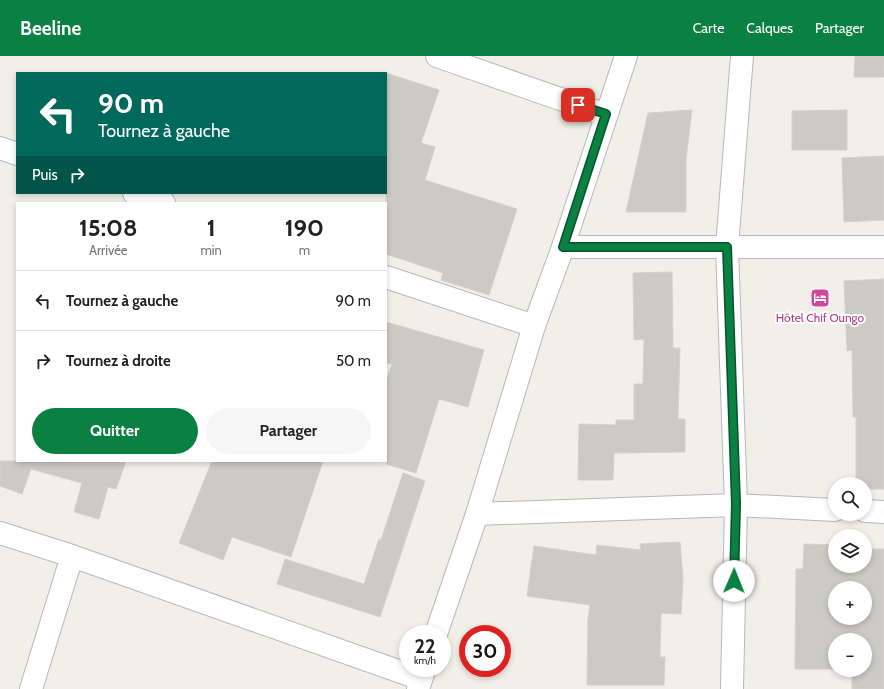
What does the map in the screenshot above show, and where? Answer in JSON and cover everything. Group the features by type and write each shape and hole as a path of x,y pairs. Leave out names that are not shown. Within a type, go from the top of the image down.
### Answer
{"street":[{"path":"437,56 606,114"},
{"path":"439,625 477,514 534,326 563,247 626,56"},
{"path":"732,689 736,504 727,247 742,56"},
{"path":"0,148 16,154"},
{"path":"137,194 161,202"},
{"path":"563,247 884,247"},
{"path":"387,277 534,326"},
{"path":"477,514 736,504 828,510"},
{"path":"872,511 884,512"},
{"path":"0,533 72,556 421,679"},
{"path":"31,689 72,556"}],"building":[{"path":"855,56 884,56 884,77 854,77"},
{"path":"387,73 439,90 421,143 435,147 425,180 517,209 489,295 441,280 443,273 387,254"},
{"path":"692,110 686,159 686,212 626,212 648,113"},
{"path":"847,110 847,150 792,150 792,111"},
{"path":"884,156 884,220 844,222 842,158"},
{"path":"672,272 673,348 680,348 678,419 685,419 685,452 614,453 613,480 578,480 579,424 616,425 616,420 634,420 634,384 643,384 644,339 634,340 633,273"},
{"path":"884,279 884,489 872,489 872,477 856,477 856,417 853,417 852,350 847,351 844,281"},
{"path":"387,322 484,350 468,407 439,399 416,473 386,464 387,379 392,364 387,363"},
{"path":"0,461 126,462 116,489 108,487 99,519 74,512 82,483 31,469 22,494 0,486"},
{"path":"212,462 323,462 291,557 232,537 223,560 179,543"},
{"path":"403,473 425,481 380,617 277,584 285,559 364,584 379,539 381,540"},
{"path":"680,542 683,579 681,614 661,613 660,657 665,657 664,685 587,685 588,619 590,605 527,596 534,546 596,555 597,545 641,550 640,544"},
{"path":"804,544 828,545 828,573 872,573 872,549 884,549 884,689 852,689 852,677 872,677 872,633 828,633 828,669 795,669 796,569 803,569"}],"place":[{"name":"Hôtel Chif Oungo","path":"820,298"}],"route":[{"path":"578,105 606,114 563,247 727,247 736,504 734,581"}]}
